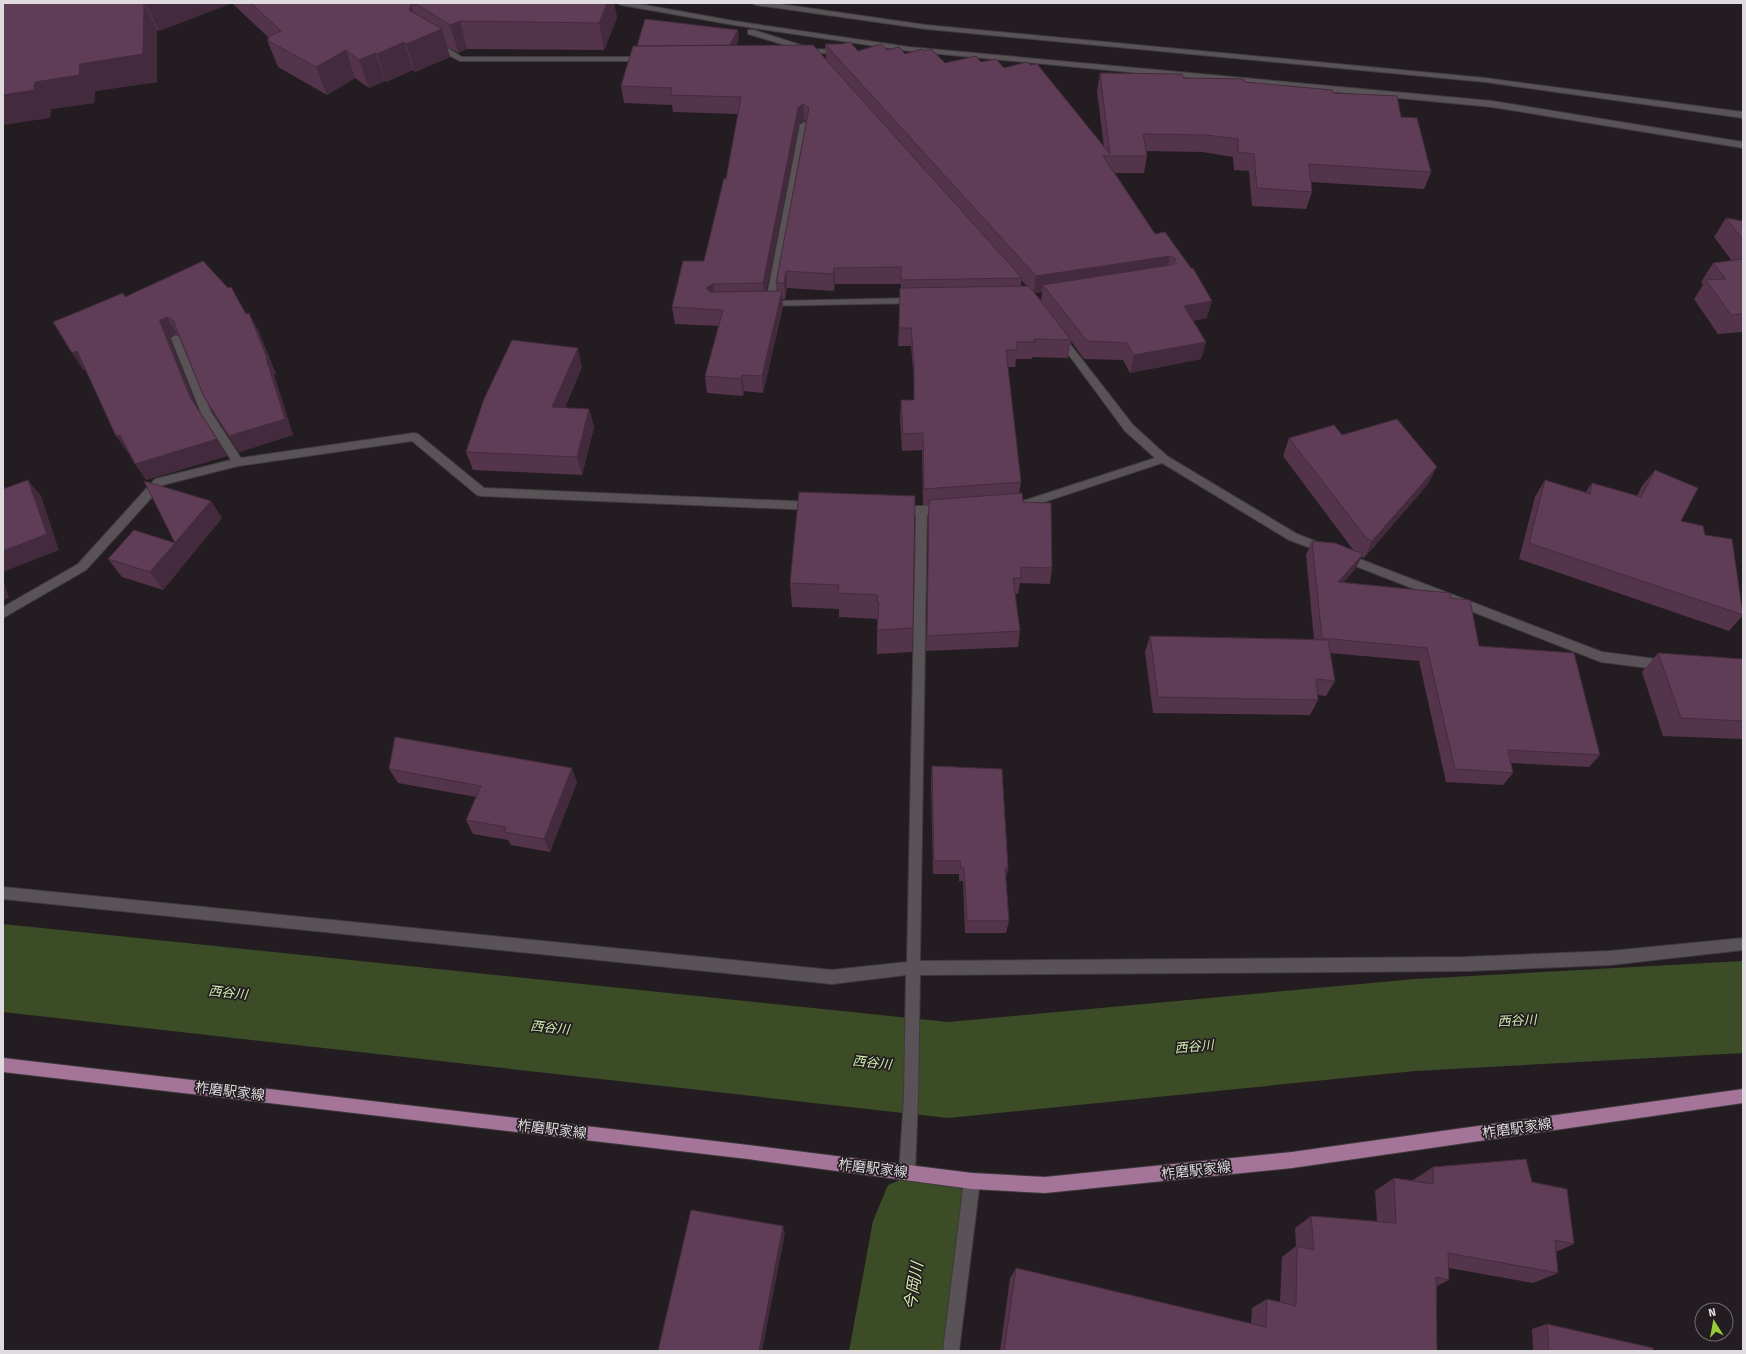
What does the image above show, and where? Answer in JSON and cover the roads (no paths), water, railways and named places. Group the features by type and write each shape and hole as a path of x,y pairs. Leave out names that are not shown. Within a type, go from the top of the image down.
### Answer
{"main road":[{"name":"柞磨駅家線","path":"3,1065 748,1152 972,1181 1045,1185 1292,1160 1743,1096"}],"street":[{"path":"621,3 734,24 909,49 1492,104 1743,145"},
{"path":"756,3 926,26 1485,80 1743,115"},
{"path":"734,24 738,28 815,55"},
{"path":"429,40 460,59 649,59"},
{"path":"881,54 909,49"},
{"path":"798,55 850,52"},
{"path":"770,304 804,125"},
{"path":"754,304 928,301"},
{"path":"1054,330 1129,428 1163,459 1293,537 1601,657 1673,666"},
{"path":"176,338 206,413 238,462"},
{"path":"3,613 82,567 159,482 238,462 414,437 481,492 827,507"},
{"path":"1004,505 1026,504 1163,459"},
{"path":"890,509 922,511 959,508"},
{"path":"908,1172 911,1097 912,968 922,511"},
{"path":"3,893 832,977 912,968 1466,964 1610,958 1743,944"},
{"path":"951,1351 972,1181"}],"waterway":[{"name":"西谷川","path":"3,968 948,1070 1415,1025 1743,1007"},
{"name":"今岡川","path":"903,1351 924,1221"}]}
